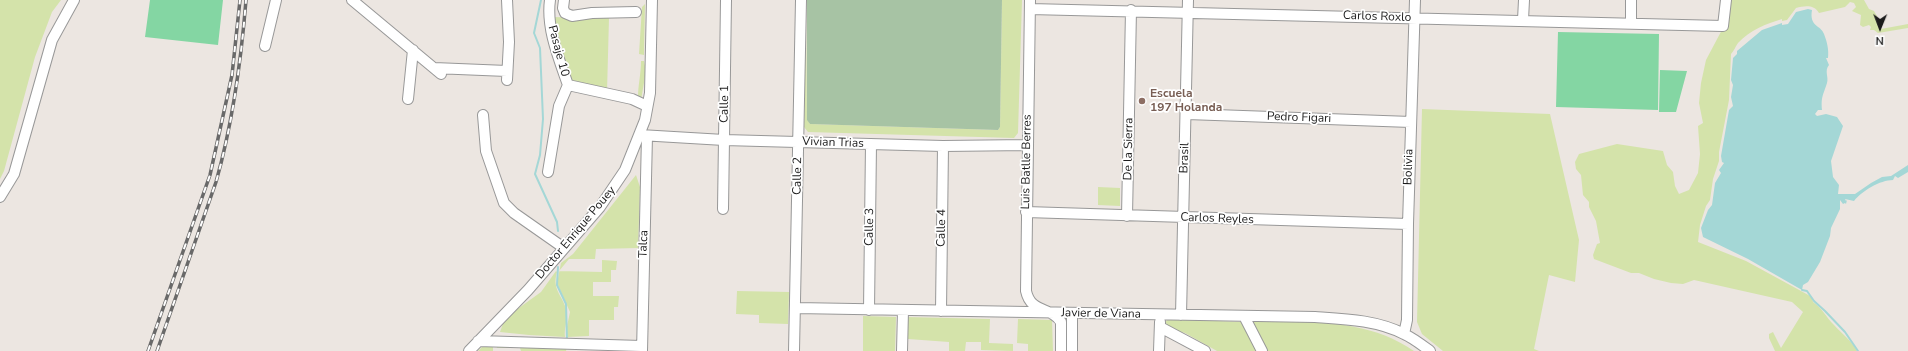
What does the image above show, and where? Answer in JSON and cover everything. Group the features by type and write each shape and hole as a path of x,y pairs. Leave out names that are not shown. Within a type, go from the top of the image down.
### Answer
{"street":[{"path":"0,197 14,174 52,40 74,0"},
{"path":"265,46 276,0"},
{"path":"352,0 438,72 507,76 509,42 507,0"},
{"name":"Pasaje 10","path":"548,172 559,106 568,85 556,49 548,12 550,0"},
{"path":"564,0 563,8 565,13 572,16 592,13 636,12"},
{"name":"Doctor Enrique Pouey","path":"469,351 528,290 600,207 615,188 643,136 650,93 652,0"},
{"name":"Calle 1","path":"723,209 726,0"},
{"name":"Calle 2","path":"794,351 801,0"},
{"name":"Brasil","path":"1181,315 1187,114 1188,0"},
{"name":"Bolivia","path":"1404,334 1406,320 1415,0"},
{"path":"1523,20 1524,0"},
{"path":"1630,23 1631,0"},
{"name":"Carlos Roxlo","path":"1030,4 1131,10 1723,26 1726,0"},
{"name":"Luis Batlle Berres","path":"1030,4 1026,282 1028,297 1034,306 1049,313"},
{"name":"De la Sierra","path":"1127,216 1131,10"},
{"path":"408,100 413,50"},
{"path":"568,85 632,99 647,106"},
{"name":"Pedro Figari","path":"1187,114 1411,122"},
{"path":"483,115 486,151 504,203 514,213 564,248"},
{"name":"Vivian Trias","path":"643,136 724,140 943,146 1028,146"},
{"name":"Talca","path":"642,348 643,136"},
{"name":"Calle 3","path":"869,310 871,144"},
{"name":"Calle 4","path":"941,311 943,146"},
{"name":"Carlos Reyles","path":"1026,212 1408,224"},
{"name":"Javier de Viana","path":"796,308 1072,314 1315,317 1370,323 1404,334 1430,351"},
{"path":"902,351 903,311"},
{"path":"1049,313 1055,315 1061,322 1062,351"},
{"path":"1072,314 1072,351"},
{"path":"1159,314 1159,351"},
{"path":"1244,316 1262,351"},
{"path":"1160,327 1205,351"},
{"path":"478,341 642,348"}],"green space":[{"path":"0,0 61,0 52,12 35,57 4,171 0,179"},
{"path":"150,0 223,0 218,45 145,37"},
{"path":"806,0 807,119 810,124 998,130 1000,127 1002,0 1022,0 1018,133 1014,138 808,132 804,127"},
{"path":"807,0 1002,0 1000,127 998,130 810,124 807,120"},
{"path":"1729,0 1864,0 1869,9 1874,11 1881,29 1908,24 1908,28 1878,33 1874,30 1870,30 1871,27 1869,25 1863,27 1860,25 1861,15 1852,11 1856,7 1854,3 1850,2 1845,7 1819,13 1812,7 1805,6 1796,8 1787,20 1782,21 1782,19 1764,25 1743,38 1731,54 1729,100 1719,152 1719,161 1713,179 1710,200 1706,206 1700,225 1698,242 1746,261 1812,297 1813,302 1849,340 1857,351 1775,351 1769,338 1769,334 1773,332 1781,348 1803,312 1792,302 1694,280 1683,284 1671,283 1654,279 1639,273 1631,273 1594,259 1593,255 1597,244 1600,243 1596,221 1589,207 1589,202 1583,195 1581,175 1576,169 1575,162 1579,154 1617,144 1663,151 1667,165 1673,172 1675,186 1679,194 1689,190 1698,173 1700,154 1698,126 1703,123 1699,103 1701,83 1706,60 1724,26"},
{"path":"645,4 644,55 639,54 642,7"},
{"path":"550,17 609,18 607,92 571,83"},
{"path":"1558,32 1659,34 1658,110 1556,107"},
{"path":"641,61 644,61 646,71 641,100 638,98"},
{"path":"1660,70 1687,71 1676,112 1659,112"},
{"path":"1422,109 1550,114 1579,240 1575,282 1549,275 1534,349 1539,351 1443,351 1422,334 1417,322"},
{"path":"636,175 640,187 638,248 596,249 595,259 569,259 560,270 561,263 573,254"},
{"path":"1098,187 1120,188 1120,206 1098,205"},
{"path":"602,260 617,261 616,270 611,270 611,282 593,282 593,296 619,296 618,307 614,307 614,320 589,320 589,336 567,337 566,331 570,312 557,283 559,271 602,272"},
{"path":"556,271 557,289 566,308 567,314 565,337 500,332 505,318 541,292"},
{"path":"737,291 789,292 788,324 759,323 759,315 736,314"},
{"path":"863,316 896,317 895,351 863,351"},
{"path":"906,317 990,319 989,343 1013,344 1013,351 981,350 981,342 966,342 965,351 949,351 949,342 908,339 908,351 906,351"},
{"path":"1018,319 1052,320 1053,351 1028,351 1028,344 1017,343"},
{"path":"1169,319 1241,322 1258,351 1217,351 1185,333 1171,329 1165,322"},
{"path":"1292,321 1356,327 1376,332 1396,340 1414,351 1265,351 1249,322"},
{"path":"498,342 567,347 566,351 521,351 520,348 497,348"},
{"path":"493,343 493,351 478,351 485,344"}],"water":[{"path":"1808,9 1812,10 1812,20 1824,34 1828,52 1828,58 1826,58 1829,65 1827,70 1827,81 1822,99 1822,110 1818,110 1815,114 1817,116 1826,114 1837,117 1843,126 1831,161 1833,177 1839,185 1838,194 1855,194 1871,183 1882,177 1891,176 1908,165 1908,172 1898,178 1895,176 1893,180 1888,180 1872,187 1854,201 1845,199 1846,201 1847,200 1846,204 1843,204 1840,200 1840,209 1831,228 1830,236 1820,262 1808,282 1803,285 1802,290 1748,259 1703,237 1701,228 1708,210 1712,205 1715,183 1721,173 1719,170 1724,163 1722,162 1721,156 1729,110 1733,106 1731,97 1733,85 1731,80 1733,58 1737,54 1737,51 1762,30 1782,23 1782,25 1788,24 1796,12"}],"waterway":[{"path":"541,0 534,33 540,48 543,119 540,155 535,174 557,222 558,231"},
{"path":"558,267 557,285 566,304 567,340"},
{"path":"1802,290 1807,291 1814,301 1845,332 1858,351"}],"railway":[{"path":"148,351 210,175 232,75 240,0"},
{"path":"157,351 216,182 222,159 236,92 246,0"}],"place":[{"name":"Escuela 197 Holanda","path":"1142,101"}]}
